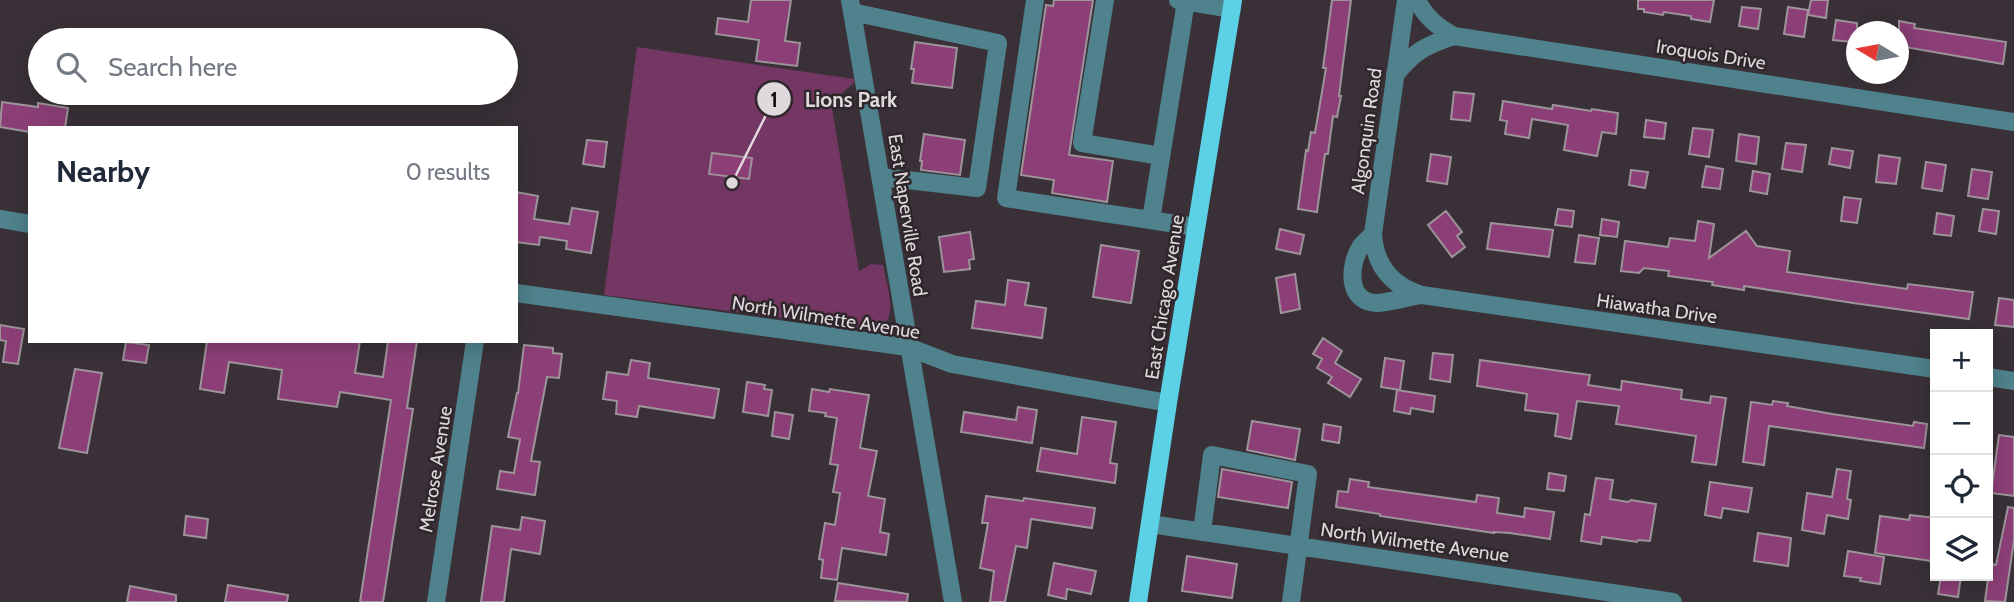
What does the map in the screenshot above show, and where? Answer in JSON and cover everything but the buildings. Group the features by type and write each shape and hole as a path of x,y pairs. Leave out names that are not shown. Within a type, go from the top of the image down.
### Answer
{"main road":[{"name":"East Chicago Avenue","path":"1138,602 1232,4"}],"street":[{"path":"1035,0 1006,198 1196,227"},
{"path":"1105,0 1082,143 1161,156"},
{"name":"Algonquin Road","path":"1382,266 1374,249 1373,234 1406,0"},
{"path":"1417,0 1437,26 1454,36"},
{"path":"1151,220 1182,1 1232,4"},
{"path":"851,6 998,43 977,188 881,177"},
{"name":"East Naperville Road","path":"851,6 953,602"},
{"path":"1395,75 1412,55 1431,43 1454,36"},
{"name":"Iroquois Drive","path":"1454,36 2014,121"},
{"path":"0,219 28,224"},
{"path":"1373,234 1361,246 1353,265 1351,280 1357,293 1376,303 1422,295"},
{"name":"Hiawatha Drive","path":"1382,266 1396,283 1422,295 1930,368"},
{"name":"North Wilmette Avenue","path":"518,293 908,347 952,364 1168,403"},
{"name":"Melrose Avenue","path":"436,602 475,343"},
{"path":"1993,378 2014,381"},
{"path":"1202,532 1212,455 1308,474 1291,602"},
{"name":"North Wilmette Avenue","path":"1150,524 1673,602"}],"shaded area":[{"path":"637,47 854,79 854,83 831,102 859,271 871,264 883,265 890,298 889,317 884,324 861,328 604,295"}],"place":[{"name":"Lions Park","path":"732,183"}]}
